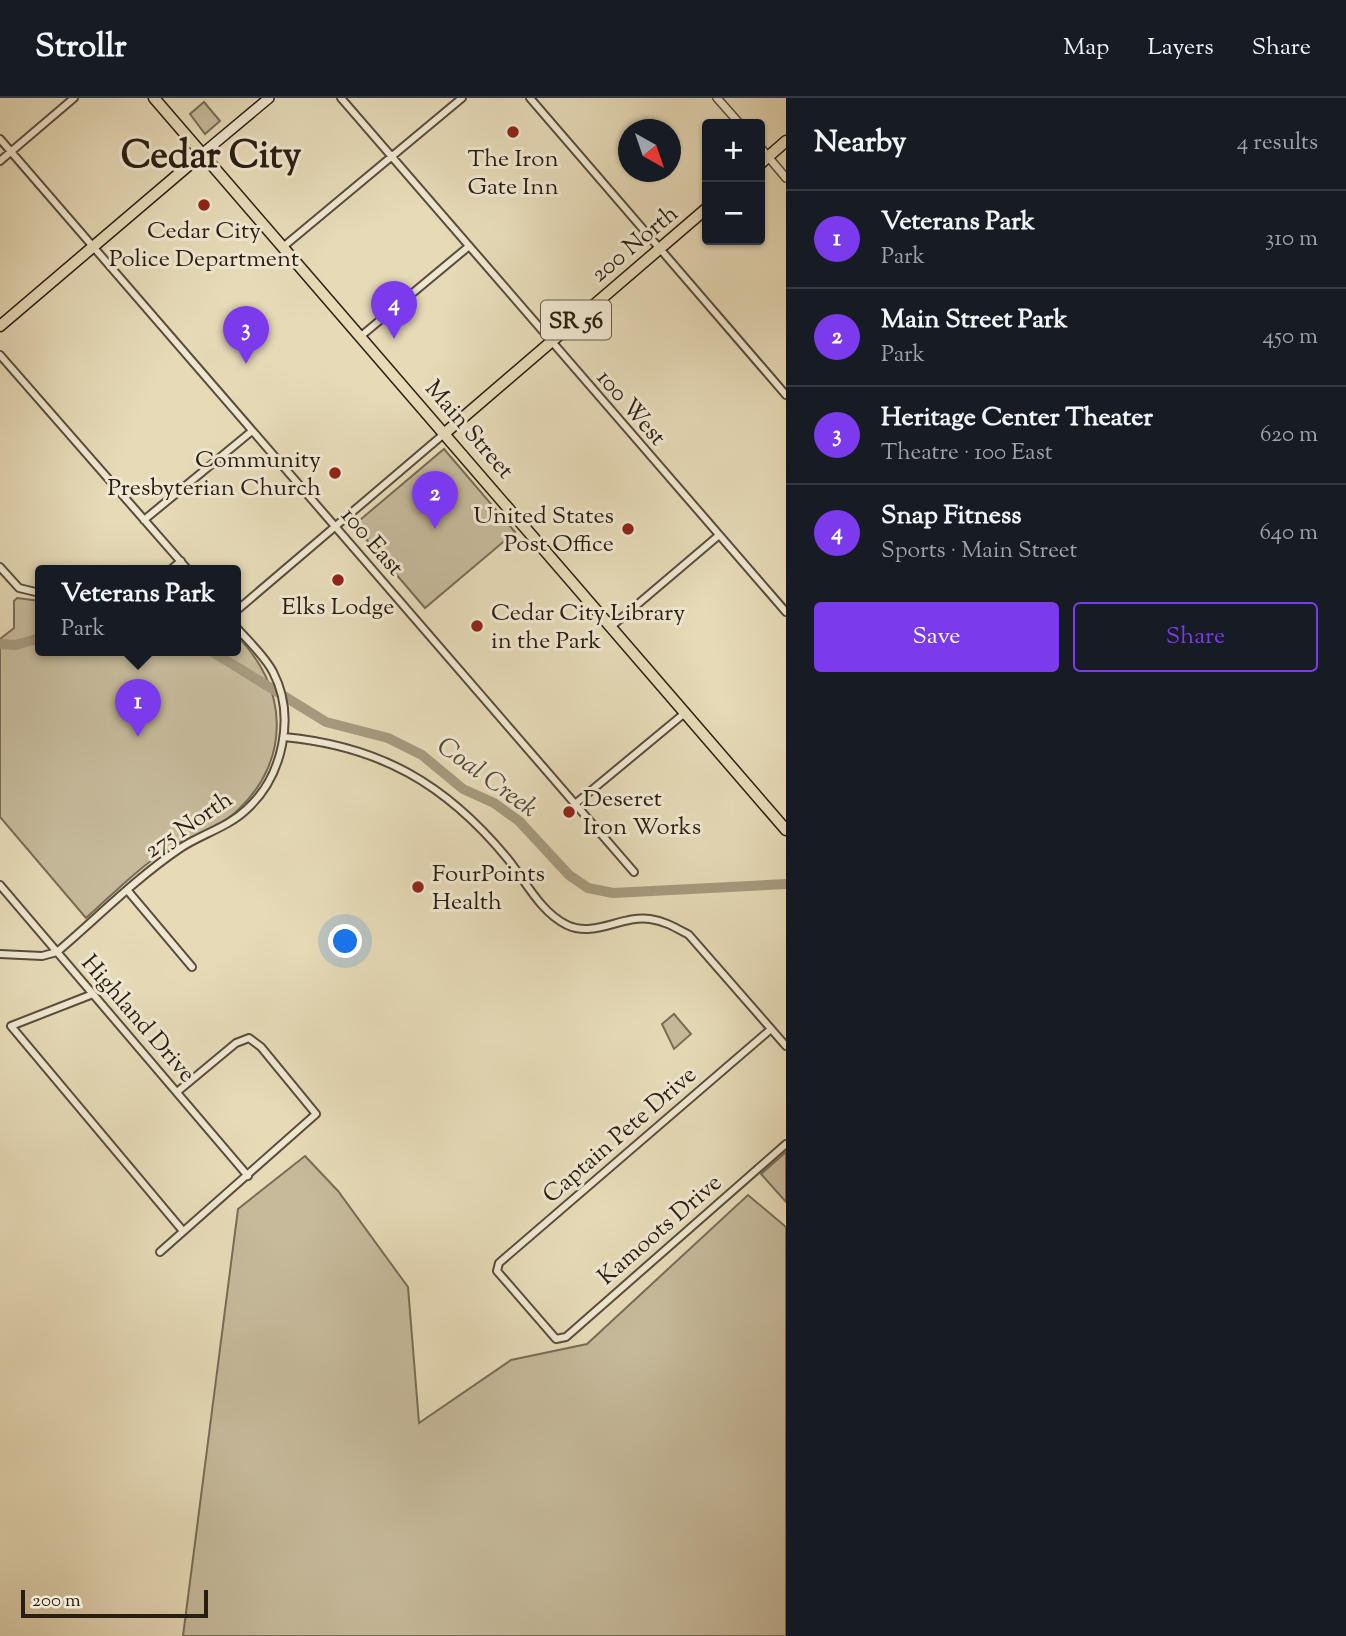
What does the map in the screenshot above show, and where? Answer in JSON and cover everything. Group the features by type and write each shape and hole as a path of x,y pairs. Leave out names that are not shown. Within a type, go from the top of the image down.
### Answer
{"main road":[{"name":"Main Street","path":"154,98 782,825"},
{"path":"0,326 269,98"},
{"path":"765,159 786,141"},
{"name":"200 North","path":"446,433 702,212"}],"street":[{"path":"0,161 74,98"},
{"name":"100 West","path":"341,98 786,612"},
{"path":"284,247 462,98"},
{"path":"530,98 786,395"},
{"path":"717,98 736,119"},
{"name":"100 East","path":"0,139 634,872"},
{"path":"765,161 786,178"},
{"path":"361,336 468,247"},
{"path":"0,355 184,565"},
{"path":"144,520 252,431"},
{"name":"200 North","path":"241,607 446,433"},
{"path":"612,626 718,536"},
{"path":"176,565 181,561"},
{"path":"0,567 19,588 35,592"},
{"name":"275 North","path":"57,951 180,848 228,824 249,808 276,765 284,737 283,701 273,671 241,633"},
{"path":"575,804 686,712"},
{"path":"284,737 321,741 412,772 485,832 545,909 565,924 586,931 648,918 669,924 689,935 786,1046"},
{"name":"Highland Drive","path":"0,885 248,1176"},
{"path":"128,891 192,967"},
{"path":"0,954 42,957 57,951"},
{"path":"93,994 11,1026 183,1231"},
{"name":"Captain Pete Drive","path":"556,1339 497,1271 499,1263 771,1029"},
{"path":"160,1252 316,1114 261,1047 249,1038 236,1042 177,1092"},
{"name":"Kamoots Drive","path":"556,1339 566,1337 786,1144"}],"shaded area":[{"path":"204,102 220,121 205,134 190,114"},
{"path":"444,449 515,532 425,608 354,525"},
{"path":"17,598 35,600 35,656 241,656 241,641 266,677 274,699 277,722 275,746 268,768 256,790 230,817 168,849 146,865 86,918 0,817 0,639 14,628 14,601"},
{"path":"674,1014 691,1034 674,1049 662,1024"},
{"path":"786,1152 786,1202 761,1174"},
{"path":"305,1156 338,1191 408,1287 419,1423 511,1360 587,1344 748,1195 786,1227 786,1636 183,1636 238,1209"}],"waterway":[{"name":"Coal Creek","path":"0,644 16,645 35,639"},
{"name":"Coal Creek","path":"219,656 326,722 388,738 422,755 463,789 494,803 519,821 569,875 588,888 613,893 786,884"}],"place":[{"name":"The Iron Gate Inn","path":"513,132"},
{"name":"Cedar City Police Department","path":"204,205"},
{"name":"Snap Fitness","path":"394,339"},
{"name":"Heritage Center Theater","path":"246,364"},
{"name":"Community Presbyterian Church","path":"335,473"},
{"name":"Main Street Park","path":"435,529"},
{"name":"United States Post Office","path":"628,529"},
{"name":"Elks Lodge","path":"338,580"},
{"name":"Cedar City Library in the Park","path":"477,626"},
{"name":"Veterans Park","path":"138,737"},
{"name":"Deseret Iron Works","path":"569,812"},
{"name":"FourPoints Health","path":"418,887"}],"district":[{"name":"Cedar City","path":"211,154"}]}
